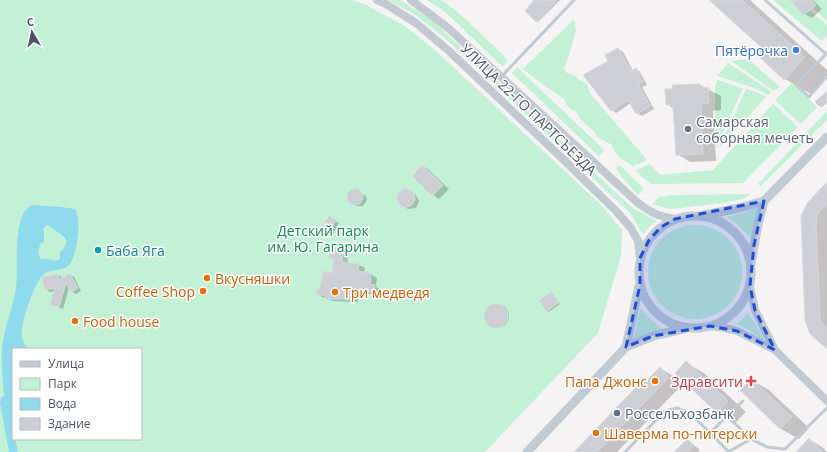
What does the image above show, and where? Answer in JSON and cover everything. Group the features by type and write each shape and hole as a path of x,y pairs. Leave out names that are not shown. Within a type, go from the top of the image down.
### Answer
{"main road":[{"path":"687,328 666,321 652,309 643,296 640,285 640,258 649,240 660,227 675,219 739,208 764,201 827,137"},
{"path":"527,452 626,347 653,336 687,328 710,326 725,319 741,304 750,286 751,268 757,229 764,201"},
{"path":"704,215 721,222 734,232 745,249 751,268"},
{"path":"626,347 640,285"}],"street":[{"name":"УЛИЦА 22-ГО ПАРТСЪЕЗДА","path":"376,0 386,4 416,23 449,50 570,166 617,212 631,228 638,241 640,258"},
{"name":"УЛИЦА 22-ГО ПАРТСЪЕЗДА","path":"411,0 447,27 638,204 659,216 675,219"},
{"path":"750,286 755,310 775,350"},
{"path":"710,326 737,331 775,350 827,401"}],"lane":[{"path":"501,77 574,0"},
{"path":"765,0 827,54 796,85 809,97 827,76"},
{"path":"710,433 743,401"},
{"path":"626,452 665,411 677,408 690,414 728,452 751,439"},
{"path":"727,416 751,439 767,447 786,451 827,408"}],"highlighted area":[{"path":"764,201 754,245 750,286 755,310 775,350 737,331 710,326 653,336 626,347 640,285 640,258 649,240 661,227 675,219"}],"green space":[{"name":"Детский парк им. Ю. Гагарина","path":"0,0 352,0 364,4 405,26 436,51 602,206 622,230 621,256 598,333 485,452 0,452"},
{"path":"389,0 400,0 433,21 617,194 634,209 657,221 643,234 630,213 446,39 417,16"},
{"path":"427,0 440,0 463,17 508,60 503,67 445,12"},
{"path":"773,0 797,0 827,25 827,36 822,41"},
{"path":"815,0 827,0 827,21 810,5"},
{"path":"574,19 576,30 564,69 567,73 576,76 579,80 587,84 590,93 647,160 639,164 635,164 634,167 617,155 612,145 596,136 596,133 581,120 576,111 572,110 566,104 564,99 523,69"},
{"path":"748,59 780,87 774,91 731,61"},
{"path":"728,63 772,92 768,95 757,89 717,76"},
{"path":"517,67 604,150 599,156 512,73"},
{"path":"718,80 743,88 716,148 715,86"},
{"path":"792,83 817,107 801,124 775,100"},
{"path":"746,89 766,97 719,148"},
{"path":"773,104 798,127 743,183 651,184 635,171 650,164 660,175 713,170"},
{"path":"827,111 827,120 761,186 758,184"},
{"path":"620,165 644,189 638,195 616,168"},
{"path":"752,194 743,199 723,203 681,208 670,209 652,204 659,197 673,195"},
{"path":"760,206 751,238 736,223 727,217 746,212"},
{"path":"686,225 704,225 713,228 729,238 739,254 742,263 742,281 739,290 729,306 713,316 704,319 686,319 677,316 661,306 651,290 648,281 648,263 651,254 661,238 677,228"},
{"path":"640,308 662,329 652,331 632,342 636,329"},
{"path":"748,313 764,337 762,340 749,330 737,324"}],"water":[{"path":"32,205 75,209 78,220 78,237 72,261 69,265 62,269 44,274 38,282 31,297 22,332 22,339 27,348 12,348 12,440 15,440 18,452 9,452 0,403 1,397 4,396 2,348 4,334 15,294 17,278 17,243 21,220 25,211","holes":["48,225 63,236 67,241 63,250 60,252 59,260 54,261 41,259 38,254 40,244 44,242 43,229 45,226"]}],"building":[{"path":"534,0 557,0 536,22 525,11"},
{"path":"709,0 742,0 805,57 784,80 755,53 761,47"},
{"path":"790,0 811,0 816,5 804,15"},
{"path":"618,48 631,71 636,68 643,82 638,84 650,106 636,114 628,100 611,111 583,75 608,61 605,55"},
{"name":"Самарская соборная мечеть","path":"700,84 700,88 708,87 709,103 701,104 703,154 676,155 673,105 666,105 665,89 673,89 672,85"},
{"path":"827,91 827,99 820,107 815,102"},
{"path":"422,165 443,185 432,196 412,176"},
{"path":"827,182 827,204 817,214 816,223 820,321 827,329 827,349 810,334 805,320 801,216 808,202"},
{"path":"355,189 361,191 363,197 361,203 355,205 349,203 347,197 349,191"},
{"path":"406,189 412,192 415,198 412,204 406,207 400,204 397,198 400,192"},
{"path":"329,216 336,220 329,232 322,228"},
{"path":"331,246 344,248 342,262 359,264 358,271 371,274 370,284 375,285 374,292 352,290 352,299 325,299 325,295 317,295 317,289 320,289 323,271 332,273 334,259 329,258"},
{"path":"58,274 59,279 70,274 78,288 71,292 66,283 59,307 50,305 55,288 45,290 42,277"},
{"path":"551,292 559,302 547,312 539,301"},
{"path":"496,304 501,305 507,311 507,321 501,327 496,328 491,327 485,321 484,316 485,311 491,305"},
{"path":"686,361 728,401 717,413 675,373"},
{"path":"660,367 669,377 597,452 574,452 637,386 639,388"},
{"path":"751,379 792,417 780,429 740,390"},
{"path":"809,438 823,452 796,452"},
{"path":"687,439 694,445 688,452 674,452"}],"place":[{"name":"Пятёрочка","path":"796,50"},
{"name":"Самарская соборная мечеть","path":"688,129"},
{"name":"Баба Яга","path":"98,250"},
{"name":"Вкусняшки","path":"207,278"},
{"name":"Coffee Shop","path":"203,291"},
{"name":"Три медведя","path":"335,292"},
{"name":"Food house","path":"75,321"},
{"name":"Папа Джонс","path":"655,381"},
{"name":"Здравсити","path":"751,381"},
{"name":"Россельхозбанк","path":"617,413"},
{"name":"Шаверма по-питерски","path":"596,433"}]}
